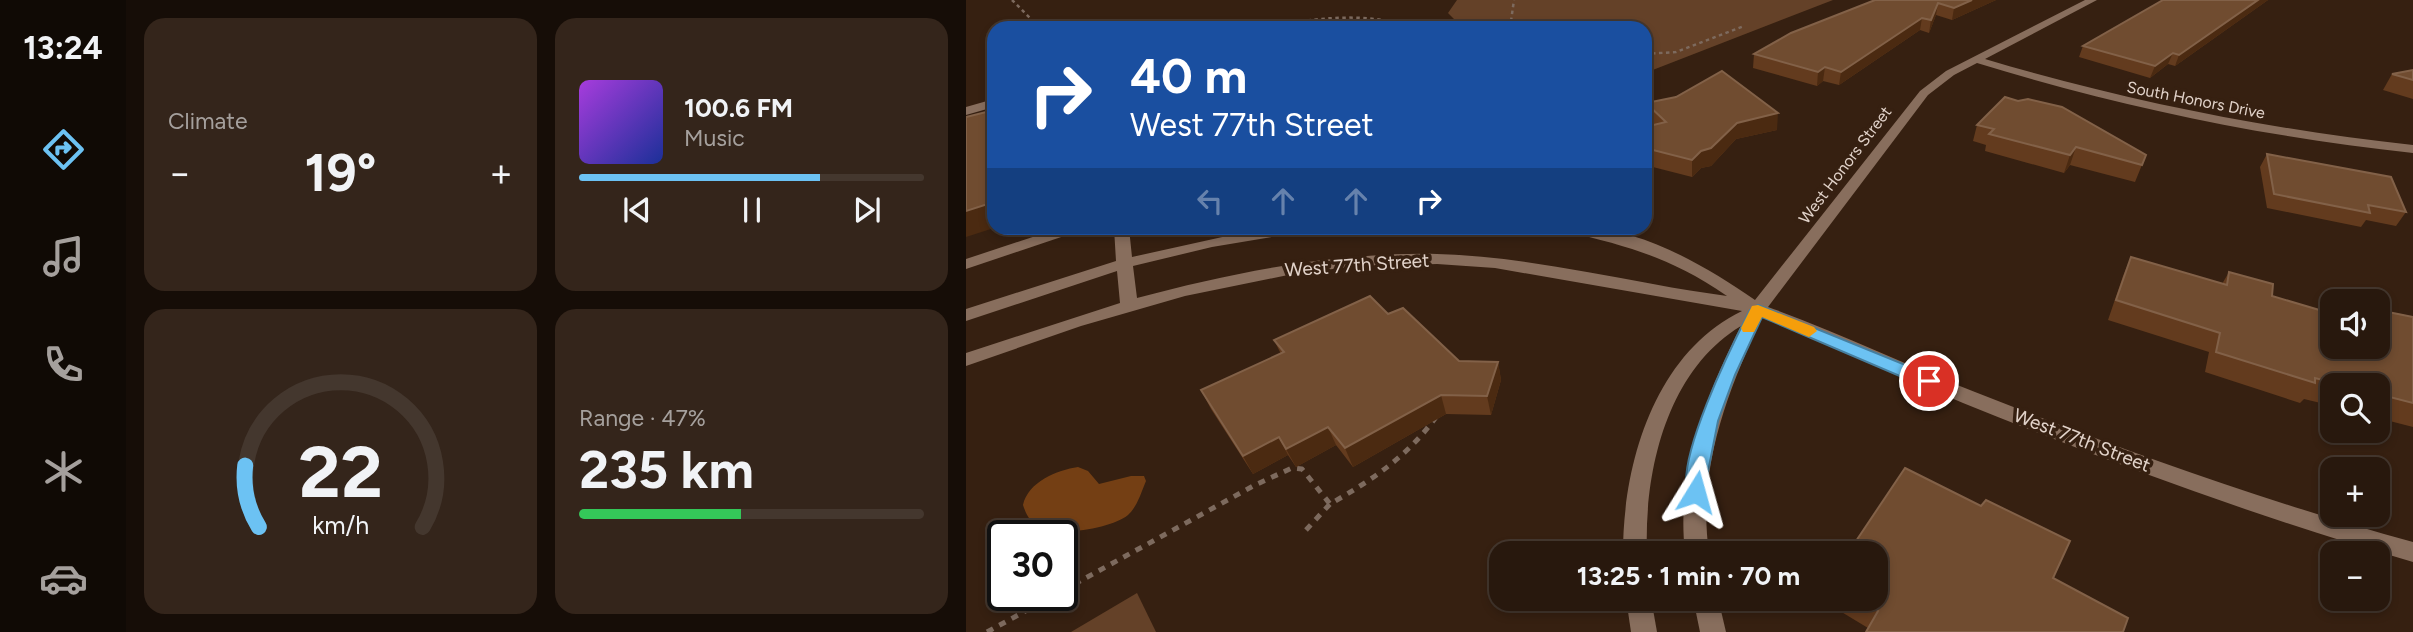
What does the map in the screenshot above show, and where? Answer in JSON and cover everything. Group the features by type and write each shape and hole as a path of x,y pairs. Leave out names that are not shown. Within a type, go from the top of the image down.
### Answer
{"street":[{"name":"West Honors Street","path":"1758,310 1919,99 1936,82 2092,0"},
{"name":"South Honors Drive","path":"1977,60 2073,89 2188,116 2299,136 2413,149"},
{"path":"966,111 987,105"},
{"path":"966,264 1053,235"},
{"path":"1122,235 1129,304"},
{"path":"966,315 1048,285 1125,262 1197,244 1253,235"},
{"name":"West 77th Street","path":"1602,235 1672,256 1708,274 1758,310"},
{"name":"West 77th Street","path":"966,360 1129,304 1230,278 1270,271 1344,262 1410,259 1526,267 1758,310 1905,372 2174,475 2343,533 2413,552"},
{"path":"1634,541 1642,468 1661,409 1688,368 1721,331 1758,310"},
{"path":"1696,541 1697,473 1709,421 1726,375 1758,310"},
{"path":"1640,611 1644,632"},
{"path":"1708,611 1713,632"}],"path":[{"path":"1012,0 1033,21"},
{"path":"1511,21 1514,0"},
{"path":"1315,21 1339,18 1399,21"},
{"path":"1652,54 1676,52 1744,26"},
{"path":"1306,530 1330,504 1391,468 1412,451 1436,418"},
{"path":"1078,582 1255,485 1292,468 1302,469 1330,504"},
{"path":"987,632 1026,611"}],"shaded area":[{"path":"1457,0 1833,0 1652,70 1652,21 1456,21 1448,13"},
{"path":"1078,467 1088,471 1099,484 1131,476 1144,476 1146,481 1131,512 1109,524 1078,530 1078,520 1031,520 1023,505 1026,497 1044,478"},
{"path":"1137,593 1156,632 1071,632"}],"building":[{"path":"1875,0 1972,0 1954,8 1938,3 1931,20 1922,18 1841,72 1825,67 1818,72 1754,54 1791,33"},
{"path":"2163,0 2258,0 2179,55 2173,53 2155,66 2083,46"},
{"path":"2413,70 2413,80 2392,74"},
{"path":"1722,71 1778,113 1737,123 1711,148 1701,151 1692,160 1652,150 1652,125 1666,122 1652,109 1652,102 1676,97"},
{"path":"2005,97 2062,107 2146,155 2142,165 2076,147 2070,155 1989,134 1994,129 1977,125"},
{"path":"987,112 987,204 966,211 966,117"},
{"path":"2267,154 2391,177 2406,212 2368,205 2370,213 2274,194"},
{"path":"2131,257 2227,285 2229,272 2273,284 2272,296 2320,310 2320,359 2390,359 2390,312 2413,317 2413,403 2390,397 2390,373 2320,373 2320,379 2315,378 2315,383 2216,352 2220,333 2116,300"},
{"path":"1370,296 1388,314 1403,308 1459,361 1498,362 1487,396 1441,395 1345,448 1328,427 1286,449 1279,437 1243,456 1201,390 1284,352 1274,340"},
{"path":"1905,468 1981,506 1986,500 2070,541 2053,578 2128,618 2123,632 1866,632 1878,611 1888,611 1888,541 1856,541"}],"slow traffic":[{"path":"1749,328 1758,310 1809,331"}],"route":[{"path":"1696,492 1697,473 1709,421 1726,375 1758,310 1929,381"}]}
